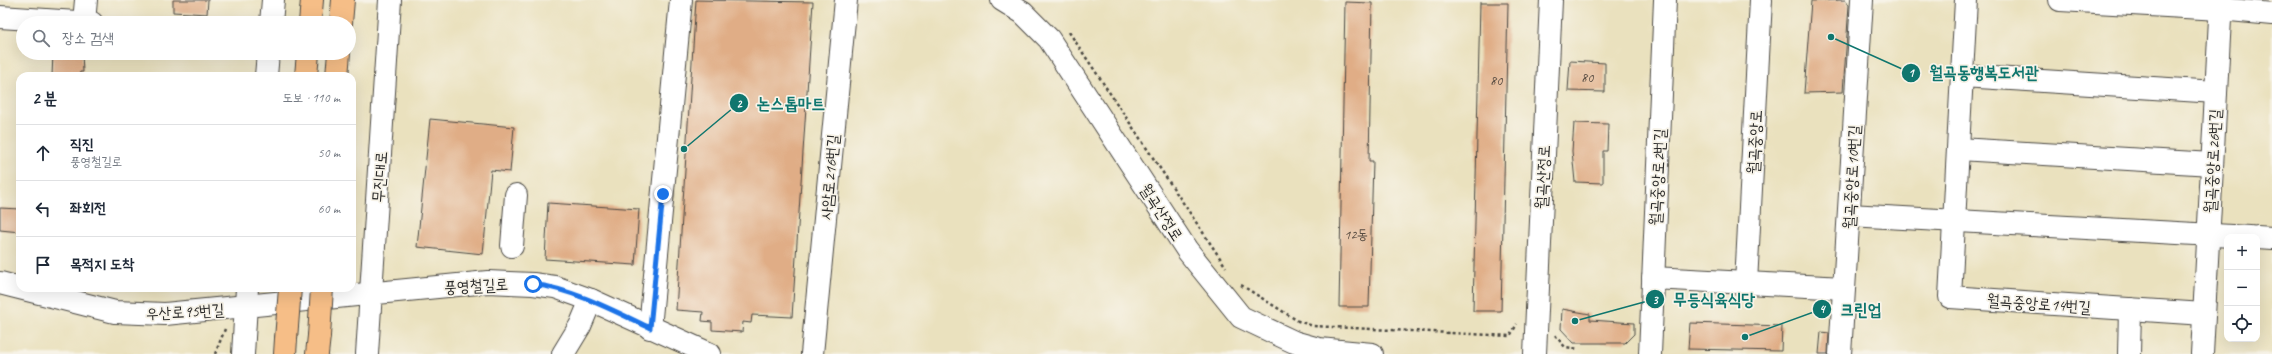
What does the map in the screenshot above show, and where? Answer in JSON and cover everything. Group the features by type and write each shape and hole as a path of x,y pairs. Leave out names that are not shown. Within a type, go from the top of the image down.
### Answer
{"highway":[{"path":"311,16 312,0"},
{"path":"342,16 343,0"},
{"path":"306,72 307,60"},
{"path":"338,72 339,60"},
{"path":"286,347 290,292"},
{"path":"318,345 322,292"}],"street":[{"path":"86,0 87,16"},
{"path":"272,16 273,0"},
{"name":"무진대로","path":"367,354 390,0"},
{"path":"650,328 681,0"},
{"name":"사암로216번길","path":"812,354 846,0"},
{"name":"월곡산정로","path":"1002,0 1024,13 1049,39 1187,250 1241,317 1294,342 1319,349 1372,354"},
{"name":"월곡산정로","path":"1536,354 1551,0"},
{"name":"월곡중앙로2번길","path":"1650,354 1665,0"},
{"name":"월곡중앙로","path":"1746,283 1761,0"},
{"name":"월곡중앙로10번길","path":"1840,354 1862,0"},
{"name":"월곡중앙로14번길","path":"1966,0 1956,221 1950,297 2204,314"},
{"path":"2060,0 2220,4 2272,14"},
{"name":"월곡중앙로26번길","path":"2202,354 2220,4"},
{"path":"0,17 16,18"},
{"path":"266,72 267,60"},
{"path":"1962,76 2216,92"},
{"path":"1959,149 2212,164"},
{"path":"512,246 516,195"},
{"path":"1848,215 2224,236"},
{"path":"2260,237 2272,238"},
{"path":"1653,278 1844,288"},
{"name":"풍영철길로","path":"372,293 507,282 555,287 591,300 710,354"},
{"name":"우산로95번길","path":"0,283 16,287"},
{"name":"우산로95번길","path":"36,292 115,312 165,314 242,301 372,293"},
{"path":"563,354 580,326 591,300"},
{"path":"242,301 243,354"},
{"path":"2129,354 2130,309"}],"path":[{"path":"1068,31 1076,40 1231,274"},
{"path":"1238,282 1298,321 1313,326 1510,336 1518,322"},
{"path":"215,354 242,301"},
{"path":"1553,329 1555,335 1565,347 1579,349"}],"building":[{"path":"173,0 208,0 207,14 173,12"},
{"path":"696,0 813,2 792,317 752,315 751,323 743,322 742,332 712,330 712,322 702,321 703,312 676,310"},
{"path":"1845,0 1849,5 1843,92 1804,93 1811,1"},
{"path":"1345,2 1372,3 1369,161 1373,161 1369,307 1339,307"},
{"path":"1480,3 1508,3 1501,311 1473,311"},
{"path":"53,60 82,60 83,72 52,72"},
{"path":"1570,61 1605,63 1605,92 1568,91"},
{"path":"430,119 514,127 510,172 491,170 483,254 417,247"},
{"path":"1574,123 1608,124 1607,151 1603,151 1603,183 1575,182 1572,151"},
{"path":"548,203 639,209 635,265 545,259"},
{"path":"0,208 16,209 16,232 0,230"},
{"path":"1562,309 1590,314 1590,320 1634,323 1634,334 1625,343 1574,343 1561,329"},
{"path":"1690,323 1782,326 1781,351 1688,349"},
{"path":"1821,332 1829,333 1828,354 1819,354"}],"place":[{"name":"월곡동행복도서관","path":"1831,37"},
{"name":"논스톱마트","path":"684,149"},
{"name":"무등식육식당","path":"1575,321"},
{"name":"크린업","path":"1745,337"}],"route":[{"path":"533,284 555,287 591,300 650,328 663,194"}]}
